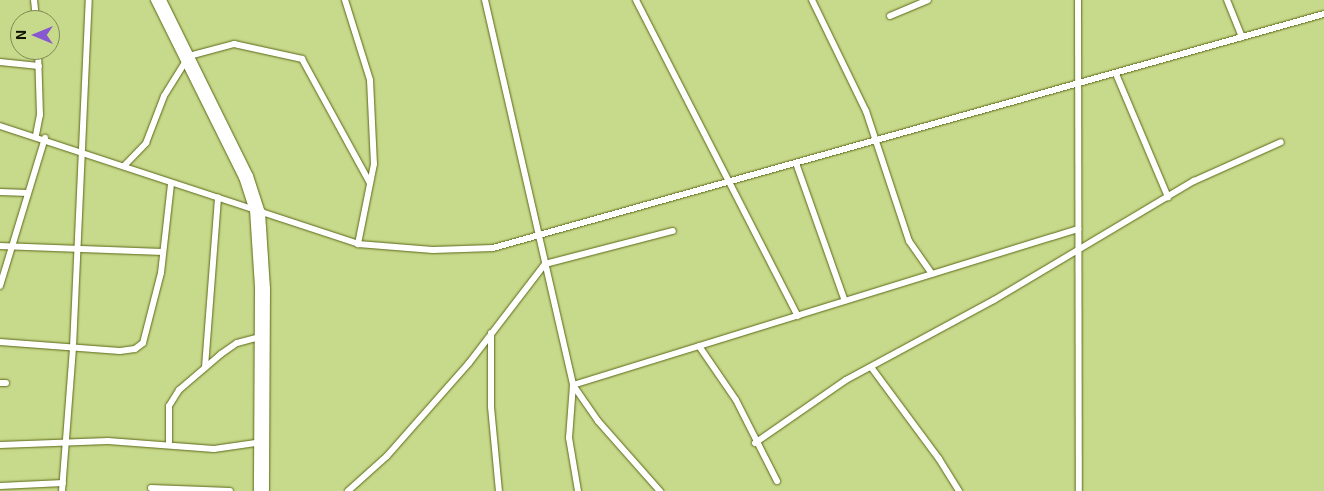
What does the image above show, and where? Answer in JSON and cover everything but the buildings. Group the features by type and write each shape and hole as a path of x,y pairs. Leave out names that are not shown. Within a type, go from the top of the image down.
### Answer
{"main road":[{"path":"154,0 187,60"},
{"path":"162,0 187,60 258,211 266,289 265,491"},
{"path":"258,211 258,491"}],"street":[{"path":"62,491 73,347 89,0"},
{"path":"345,0 370,80 374,164 358,244"},
{"path":"485,0 573,385 569,438 578,491"},
{"path":"636,0 730,179 798,316"},
{"path":"812,0 866,111 909,241 932,274"},
{"path":"890,16 928,0"},
{"path":"1078,0 1079,491"},
{"path":"1227,0 1242,37"},
{"path":"0,126 82,150 171,184 218,197 358,244 466,250 493,248 730,179 876,142 1324,14"},
{"path":"124,166 146,143 164,96 187,60 234,44 302,59 370,183"},
{"path":"36,135 40,115 39,60"},
{"path":"0,62 39,66"},
{"path":"1116,74 1168,197"},
{"path":"0,286 45,138"},
{"path":"755,443 871,367 1078,252 1194,181 1281,142"},
{"path":"796,163 845,301"},
{"path":"0,342 120,351 135,349 144,343 163,252 171,184"},
{"path":"0,192 28,193"},
{"path":"205,367 218,197"},
{"path":"573,385 1078,229"},
{"path":"348,491 387,456 491,333 544,264 673,230"},
{"path":"0,246 163,252"},
{"path":"491,333 491,407 499,491"},
{"path":"169,445 169,406 179,390 205,367 237,343 259,337"},
{"path":"699,346 736,400 755,443 777,481"},
{"path":"871,367 939,459 959,491"},
{"path":"573,385 598,421 660,491"},
{"path":"0,445 108,441 214,449 258,444 266,440"},
{"path":"0,486 63,483"},
{"path":"151,488 230,491"}]}
